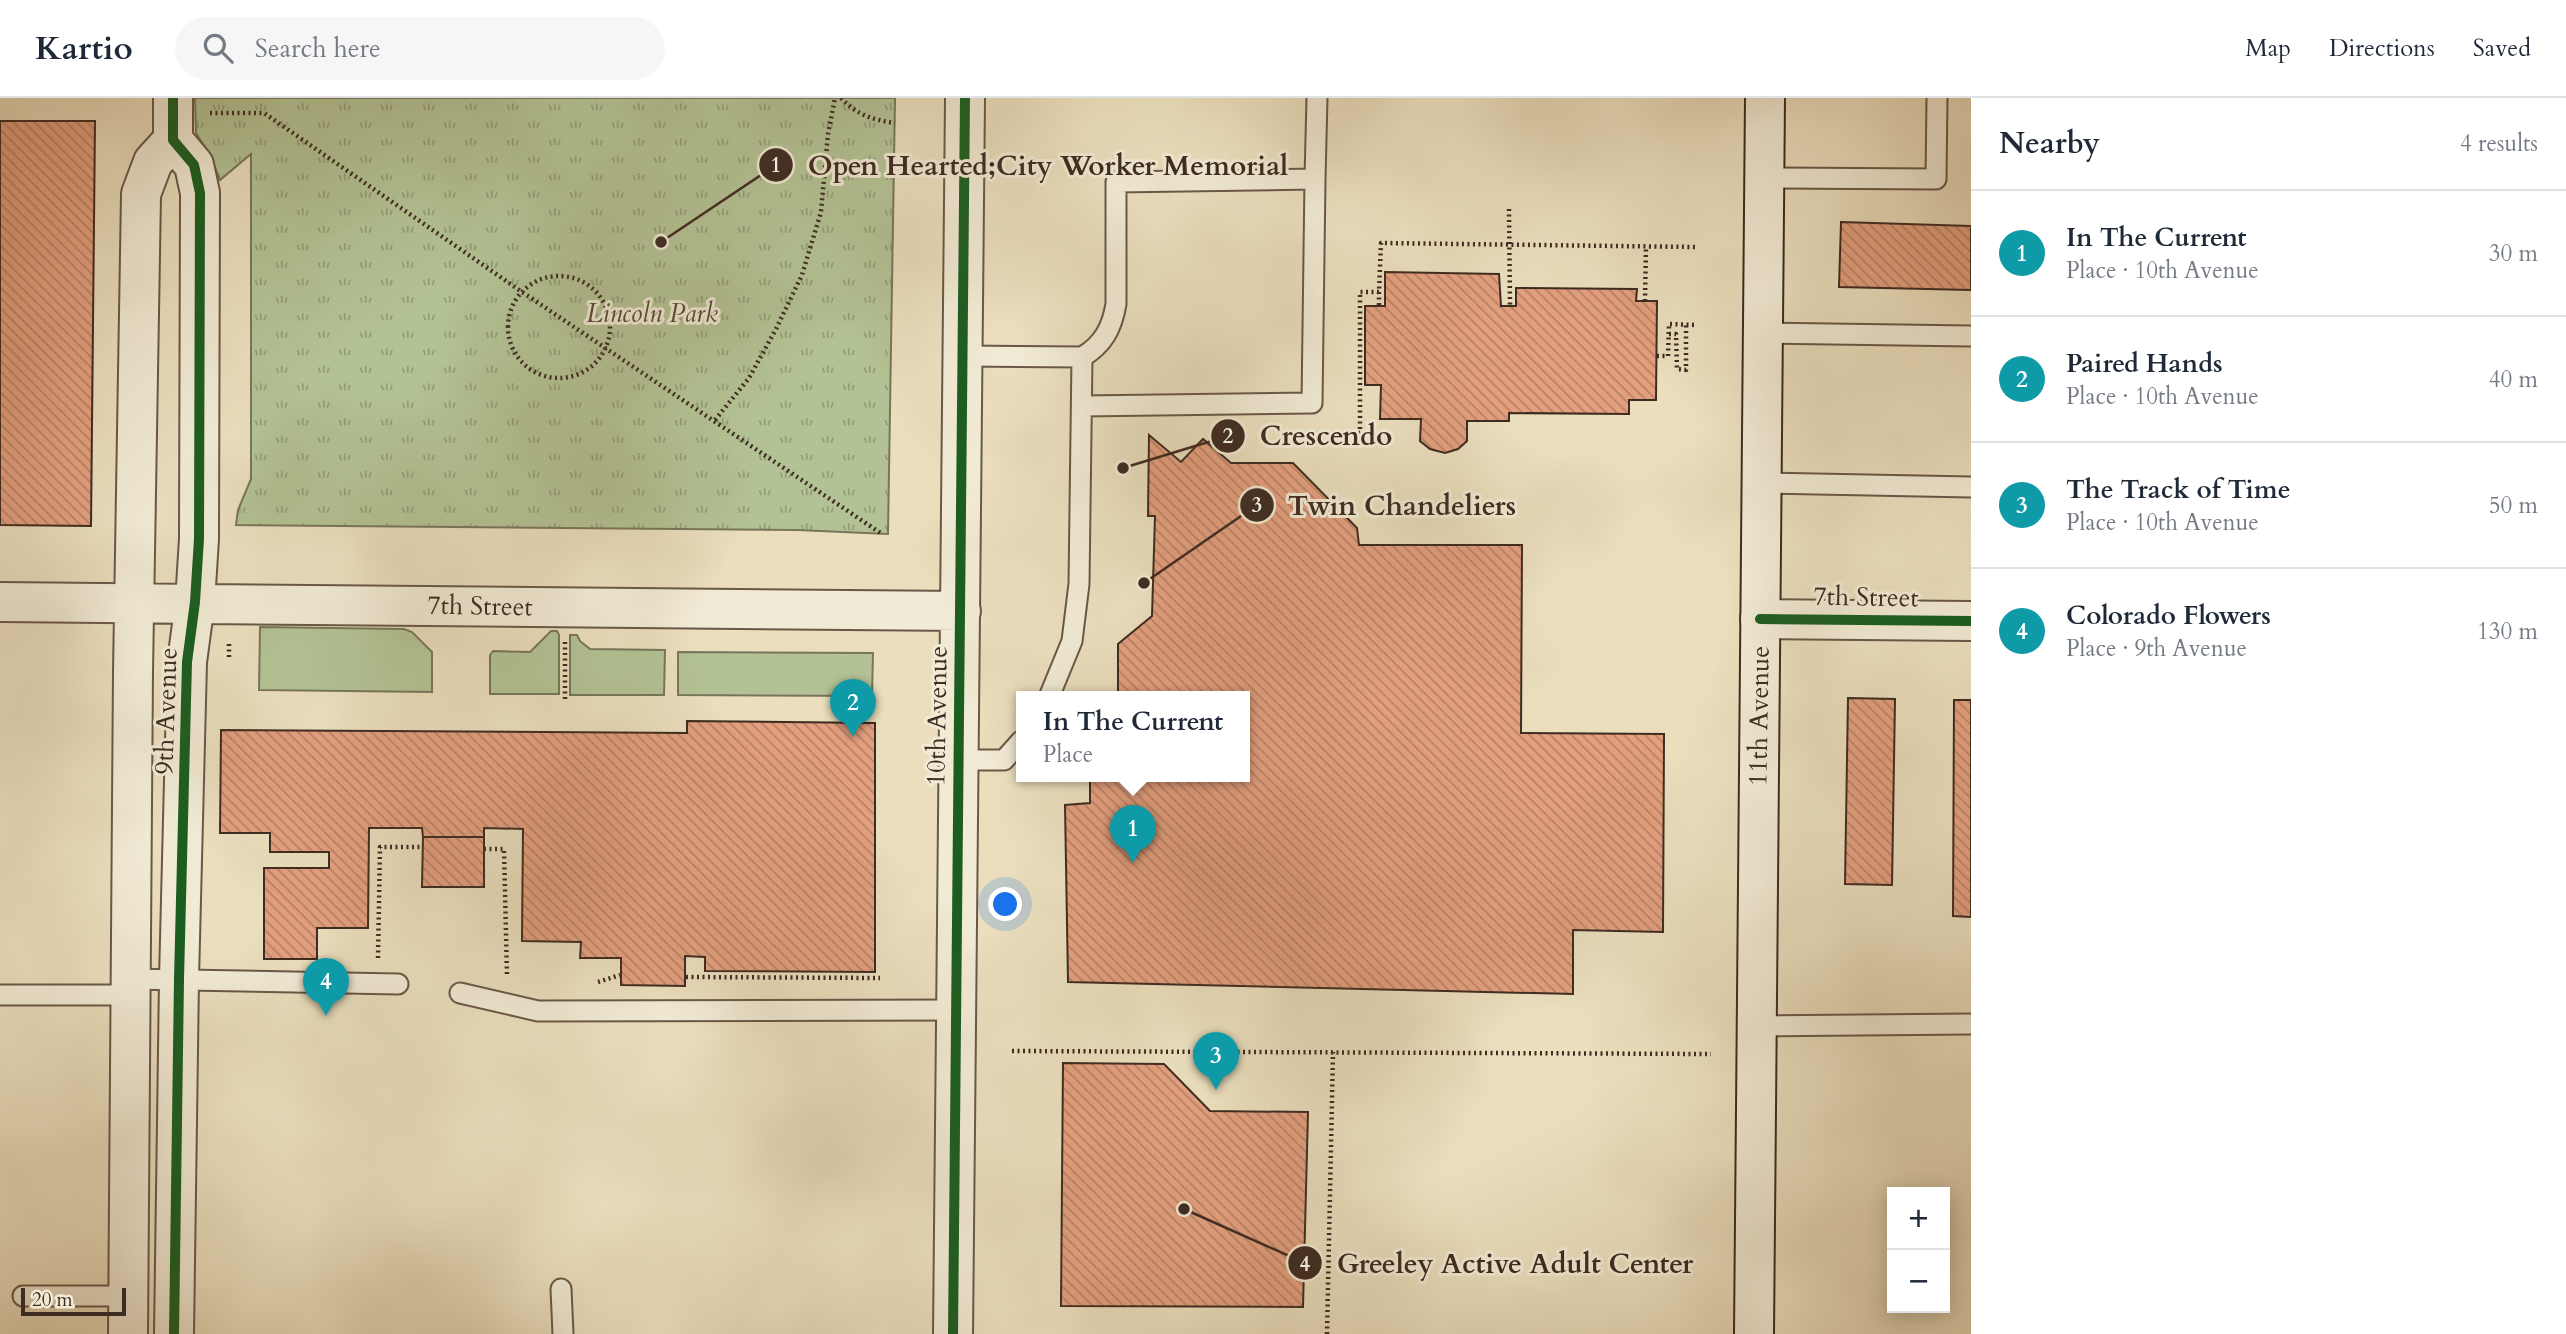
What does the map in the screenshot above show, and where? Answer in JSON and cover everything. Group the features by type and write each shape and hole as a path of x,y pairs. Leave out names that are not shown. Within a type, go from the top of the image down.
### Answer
{"street":[{"path":"173,98 173,140"},
{"name":"10th Avenue","path":"953,1334 965,98"},
{"name":"11th Avenue","path":"1754,1334 1765,98"},
{"name":"9th Avenue","path":"128,1334 141,194 153,162 173,140 194,165 200,193 199,539 195,602 187,662 174,1334"},
{"name":"7th Street","path":"0,602 961,611"},
{"name":"7th Street","path":"1760,618 1971,621"}],"lane":[{"path":"1082,406 1312,403 1317,98"},
{"path":"1764,178 1936,179 1937,98"},
{"path":"963,356 1082,357 1096,349 1113,321 1116,304 1116,182 1315,179"},
{"path":"1762,334 1971,336"},
{"path":"1051,691 1072,641 1079,584 1082,357"},
{"path":"1761,483 1971,487"},
{"path":"959,760 1004,760 1016,747"},
{"path":"0,995 130,987 179,979 398,984"},
{"path":"460,993 538,1011 956,1010"},
{"path":"1756,1026 1971,1024"},
{"path":"561,1289 563,1334"},
{"path":"23,1296 127,1296"}],"path":[{"path":"715,420 749,378 802,275 821,212 828,134 835,98"},
{"path":"841,98 852,110 872,120 895,124"},
{"path":"209,113 264,113 522,292 882,534"},
{"path":"1509,209 1510,306"},
{"path":"1379,306 1381,243 1695,247"},
{"path":"1645,301 1646,246"},
{"path":"566,276 581,281 595,290 605,303 610,318 610,335 606,348 595,364 580,374 564,378 546,377 530,369 518,357 510,342 508,324 512,307 522,292 534,282 549,277 566,276"},
{"path":"1306,433 1360,433 1360,292 1379,292"},
{"path":"1657,356 1668,356 1669,324 1696,325"},
{"path":"1669,334 1676,334 1678,369 1686,370 1686,325"},
{"path":"565,632 565,701"},
{"path":"378,962 380,847 422,847"},
{"path":"484,849 504,849 507,984"},
{"path":"595,983 620,975"},
{"path":"686,977 880,978"},
{"path":"1012,1051 1711,1054"},
{"path":"1327,1334 1333,1052"}],"green space":[{"name":"Lincoln Park","path":"195,98 895,98 888,534 797,530 236,525 238,510 251,479 251,154 220,180 210,155 196,133"},
{"path":"260,627 404,629 412,632 432,652 432,692 259,690"},
{"path":"551,631 557,631 559,635 559,694 490,694 490,655 493,651 530,652"},
{"path":"570,635 577,635 590,649 665,650 664,695 570,695"},
{"path":"678,652 873,653 872,696 678,695"}],"building":[{"path":"0,121 95,121 91,526 0,525"},
{"path":"1841,222 1971,226 1971,290 1839,287"},
{"path":"1385,272 1499,274 1501,306 1516,306 1516,288 1637,289 1636,301 1657,301 1656,400 1629,400 1629,414 1509,413 1509,421 1467,421 1467,441 1458,449 1445,453 1430,449 1420,441 1421,419 1380,419 1381,385 1365,385 1365,306 1385,306"},
{"path":"1149,435 1181,462 1203,439 1231,463 1293,463 1357,528 1359,545 1522,545 1521,733 1664,734 1663,932 1573,930 1573,994 1068,982 1065,805 1090,803 1090,782 1250,782 1250,691 1118,691 1118,644 1152,616 1155,516 1148,516"},
{"path":"1848,698 1895,699 1892,885 1845,884"},
{"path":"1954,700 1971,700 1971,917 1953,916"},
{"path":"687,721 875,723 875,972 705,971 705,957 685,956 685,986 621,985 621,958 580,958 581,942 522,941 523,829 484,828 484,837 423,837 422,828 369,828 368,928 317,928 317,959 264,959 264,868 329,868 329,852 270,852 270,833 220,833 221,730 687,733"},
{"path":"423,837 484,837 484,887 422,887"},
{"path":"1063,1063 1164,1064 1210,1111 1308,1112 1303,1307 1061,1306"}],"cycle path":[{"path":"173,98 173,140 194,165 200,193 199,539 195,602 187,662 174,1334"},
{"path":"953,1334 965,98"},
{"path":"1760,619 1971,621"}],"place":[{"name":"Open Hearted;City Worker Memorial","path":"661,242"},
{"name":"Crescendo","path":"1123,468"},
{"name":"Twin Chandeliers","path":"1144,583"},
{"name":"Paired Hands","path":"853,737"},
{"name":"In The Current","path":"1133,863"},
{"name":"Colorado Flowers","path":"326,1016"},
{"name":"The Track of Time","path":"1216,1090"},
{"name":"Greeley Active Adult Center","path":"1184,1209"}]}
